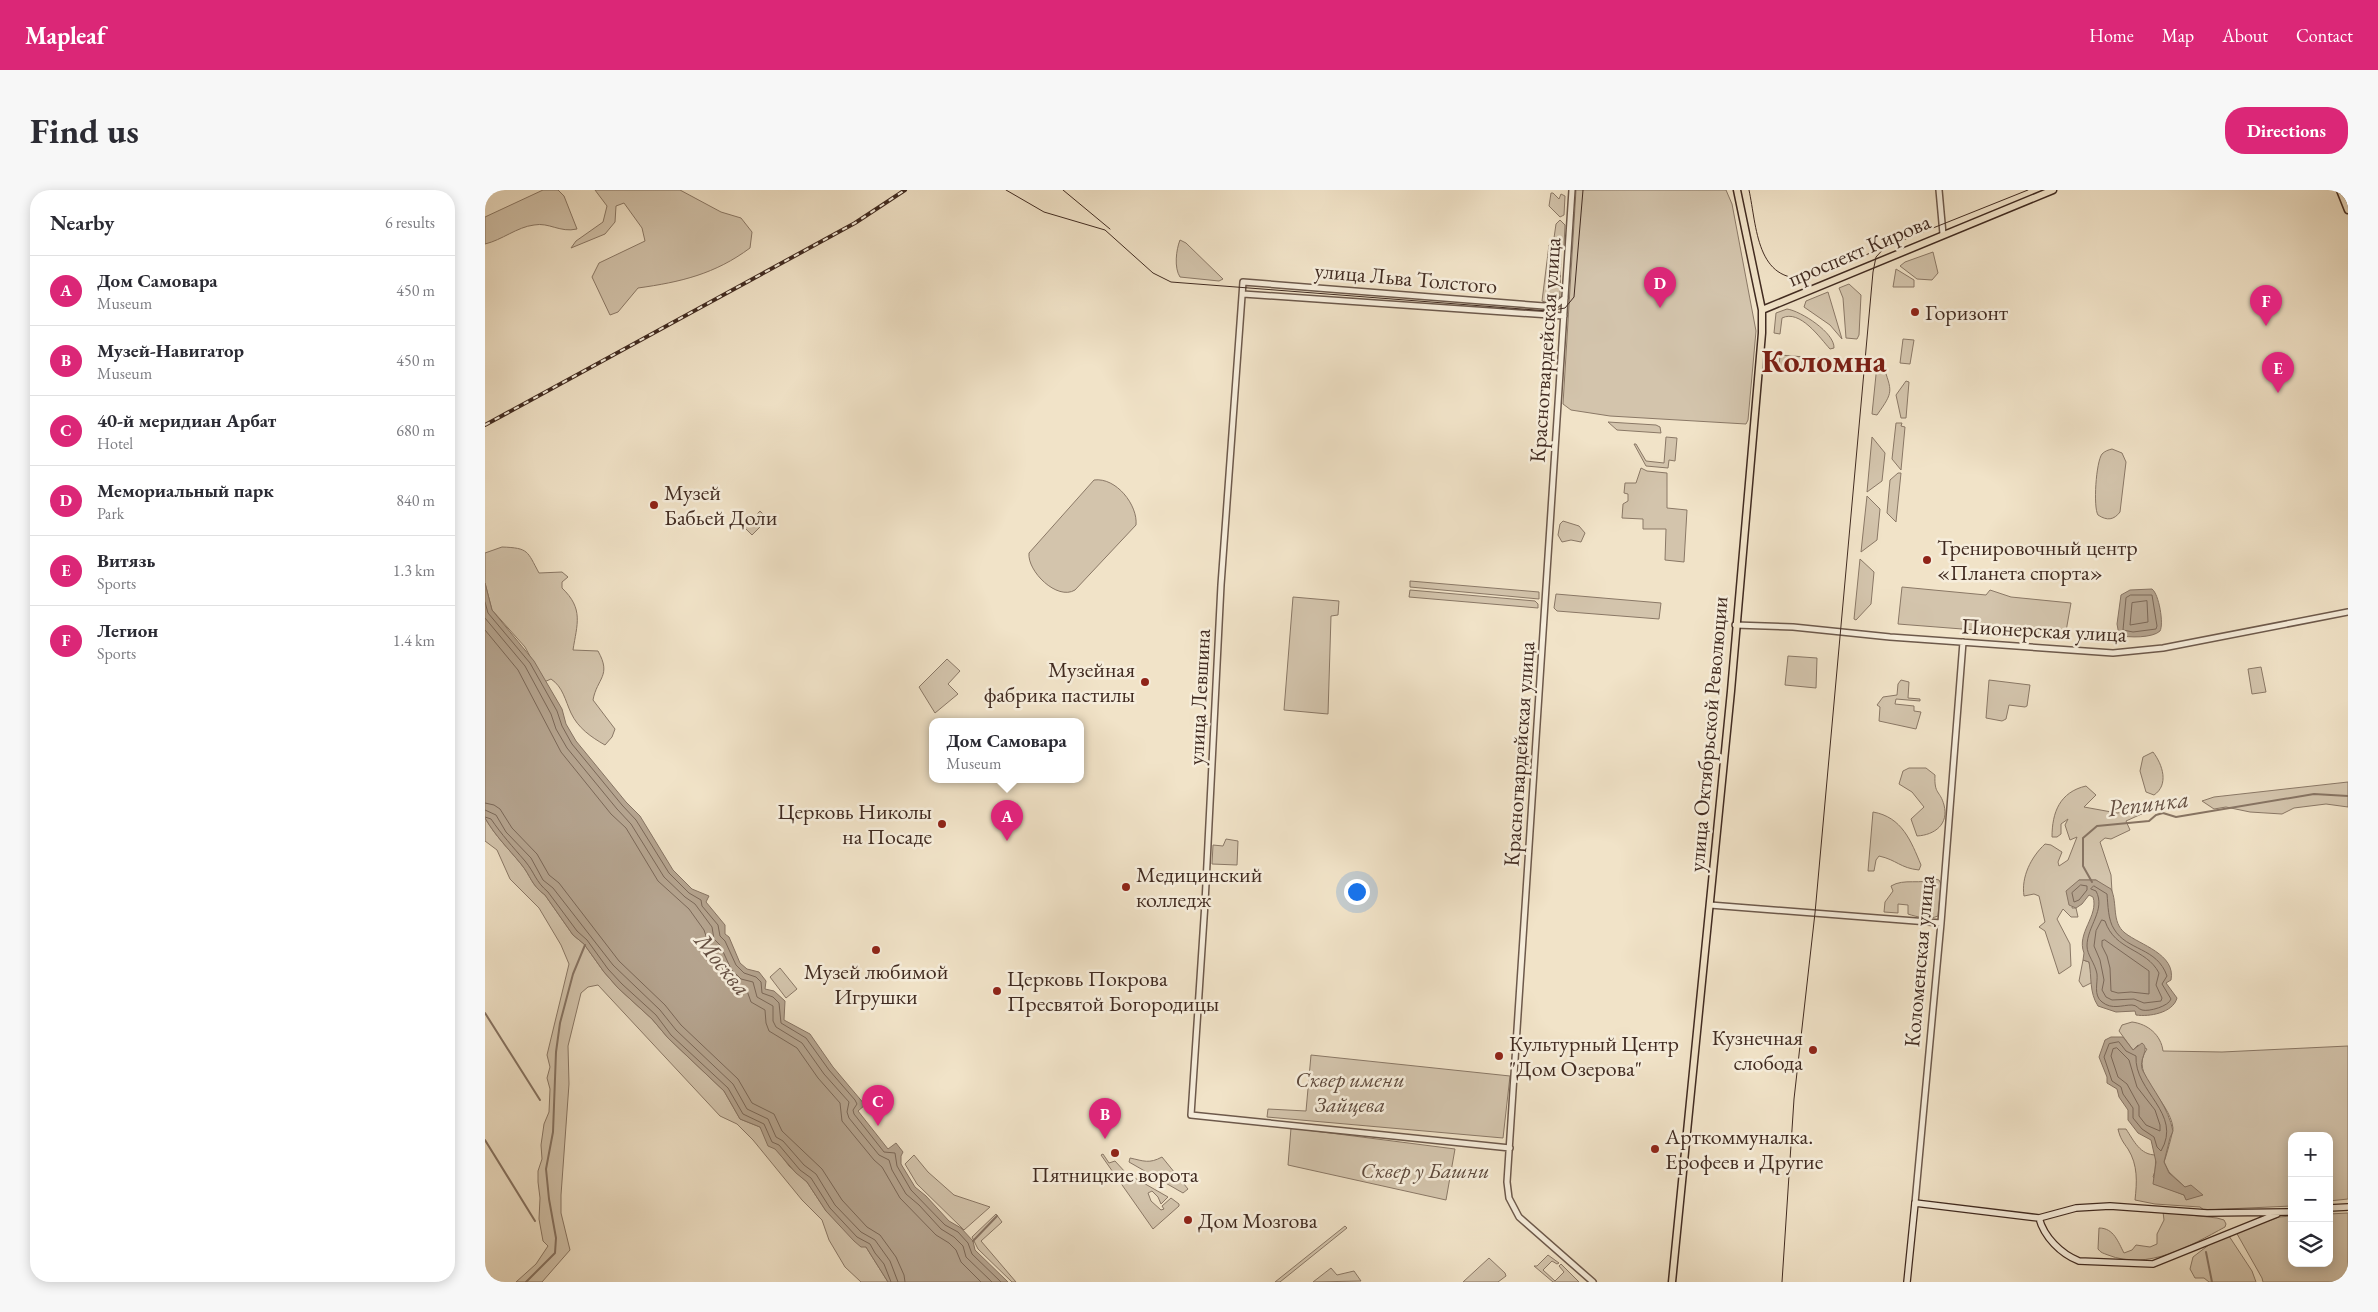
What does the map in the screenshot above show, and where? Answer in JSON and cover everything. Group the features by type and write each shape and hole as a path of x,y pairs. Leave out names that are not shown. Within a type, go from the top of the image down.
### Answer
{"main road":[{"name":"улица Октябрьской Революции","path":"1672,1282 1761,357 1762,310 1737,190"},
{"name":"проспект Кирова","path":"1762,310 2053,190"},
{"path":"2340,190 2348,210"},
{"path":"1915,1203 2039,1218 2076,1208 2110,1206 2207,1213 2288,1212"},
{"name":"Коломенская улица","path":"1907,1282 1915,1203"},
{"path":"2333,1208 2348,1207"},
{"path":"2039,1218 2049,1238 2069,1257 2089,1262 2143,1265 2167,1260 2259,1220 2283,1212"}],"street":[{"path":"1939,190 1943,234"},
{"name":"Красногвардейская улица","path":"1572,192 1507,1182 1509,1198 1519,1217 1593,1282"},
{"name":"улица Льва Толстого","path":"1243,282 1544,306 1557,304 1565,298"},
{"name":"улица Левшина","path":"1243,282 1221,594 1205,903 1191,1115 1509,1148"},
{"name":"улица Льва Толстого","path":"1243,294 1564,316"},
{"name":"Пионерская улица","path":"1735,625 1793,627 2089,652 2134,652 2348,612"},
{"name":"Коломенская улица","path":"1915,1203 1941,923 1963,642"},
{"path":"1709,905 1941,923"}],"green space":[{"path":"543,190 558,190 564,196 577,229 565,230 539,224 522,228 485,244 485,217"},
{"path":"595,190 680,190 721,212 741,218 752,232 750,248 724,264 697,276 638,288 618,312 610,315 592,277 599,263 645,241 642,228 624,203 616,206 615,222 605,234 571,248 576,241 603,222 607,206"},
{"path":"1576,190 1726,190 1732,204 1756,331 1748,420 1746,424 1610,416 1571,410 1563,404"},
{"path":"1551,193 1559,199 1561,194 1565,196 1564,215 1560,217 1549,206"},
{"path":"1560,220 1565,225 1564,246 1561,251 1560,296 1552,302 1547,302 1542,301 1549,245 1553,245 1556,224"},
{"path":"1180,240 1186,243 1223,279 1219,281 1180,277 1176,259"},
{"path":"1933,252 1938,273 1932,280 1917,279 1900,266 1905,262"},
{"path":"1896,269 1914,280 1914,287 1893,287"},
{"path":"1849,284 1861,295 1859,335 1857,339 1846,338 1843,298 1839,288"},
{"path":"1828,292 1842,339 1830,325 1804,307 1806,301"},
{"path":"1787,309 1808,318 1816,324 1829,336 1834,348 1830,349 1802,321 1789,316 1782,318 1780,334 1774,333 1776,313"},
{"path":"1903,339 1914,340 1910,364 1900,363"},
{"path":"1780,355 1842,360 1842,368 1838,372 1799,369 1799,363 1796,362 1795,368 1779,366"},
{"path":"1877,365 1883,365 1890,391 1889,396 1877,415 1872,414"},
{"path":"1906,381 1909,382 1906,418 1901,418 1896,395"},
{"path":"1608,422 1656,425 1660,427 1661,433 1617,430"},
{"path":"1896,423 1902,423 1901,426 1905,427 1901,470 1892,459"},
{"path":"1666,437 1677,438 1675,461 1669,460 1668,468 1646,466 1634,444 1636,444 1646,461 1664,463"},
{"path":"1872,437 1885,453 1882,481 1867,492"},
{"path":"2112,449 2122,453 2126,462 2120,512 2115,517 2107,519 2098,515 2096,510 2096,484 2098,466 2102,454"},
{"path":"1641,468 1647,471 1667,473 1667,508 1687,510 1684,562 1665,560 1666,529 1643,529 1643,519 1622,518 1623,504 1628,501 1628,494 1624,493 1625,483 1636,483"},
{"path":"1898,473 1901,473 1896,522 1887,513 1890,480"},
{"path":"1094,480 1110,483 1124,494 1133,509 1136,525 1075,590 1068,592 1060,591 1052,588 1038,576 1033,568 1029,553"},
{"path":"1867,496 1880,509 1877,540 1861,552"},
{"path":"760,511 768,519 752,535 744,527"},
{"path":"1563,521 1579,526 1585,533 1581,542 1571,540 1562,542 1558,535 1560,524"},
{"path":"502,547 517,548 526,552 539,573 562,572 568,577 562,582 562,588 574,603 576,610 577,624 573,650 598,651 604,666 604,672 593,700 615,729 612,737 605,745 581,728 555,682 551,679 544,682 525,647 492,610 485,583 485,553"},
{"path":"1860,559 1874,572 1871,604 1856,620 1854,619"},
{"path":"1410,581 1539,592 1539,599 1410,587"},
{"path":"1902,587 1986,595 1990,590 2011,597 2071,603 2065,637 1898,624"},
{"path":"1410,590 1535,601 1538,604 1538,608 1409,597"},
{"path":"1556,594 1661,603 1659,619 1557,611 1554,608"},
{"path":"1293,597 1339,601 1338,615 1331,616 1328,714 1284,710"},
{"path":"1788,656 1817,658 1816,688 1785,685"},
{"path":"947,659 960,671 948,684 958,694 935,713 919,687"},
{"path":"2261,667 2266,692 2252,694 2248,669"},
{"path":"1901,680 1909,682 1908,698 1920,699 1920,701 1896,699 1895,704 1914,706 1914,711 1921,712 1916,729 1879,721 1880,707 1877,705 1883,697 1897,695 1898,684"},
{"path":"1989,680 2030,685 2027,706 2009,705 2006,719 2002,721 1986,718"},
{"path":"2153,752 2163,775 2162,786 2154,795 2146,792 2140,771 2143,757"},
{"path":"1909,768 1926,768 1935,775 1936,789 1944,805 1945,812 1942,823 1935,831 1924,835 1917,836 1911,819 1924,807 1912,792 1899,784 1903,771"},
{"path":"2348,782 2348,807 2326,804 2294,808 2282,814 2250,812 2226,807 2214,809 2202,801 2214,797"},
{"path":"2086,786 2096,795 2084,807 2117,813 2127,812 2144,805 2146,812 2126,821 2130,830 2111,839 2105,838 2100,842 2111,875 2112,892 2096,880 2079,880 2072,908 2076,908 2078,917 2071,917 2063,909 2057,919 2070,944 2071,966 2059,974 2045,931 2039,927 2045,922 2039,896 2034,894 2024,896 2024,882 2031,861 2045,844 2051,845 2062,852 2058,862 2059,866 2068,860 2077,837 2070,840 2065,825 2068,819 2061,824 2061,834 2057,837 2052,837 2054,819 2059,804 2064,798 2077,789"},
{"path":"1873,812 1891,819 1904,831 1921,865 1919,870 1907,868 1879,856 1876,860 1874,871 1868,871"},
{"path":"485,818 524,868 534,884 545,895 573,935 584,944 604,972 618,988 652,1019 668,1038 724,1091 740,1119 760,1127 789,1166 807,1182 826,1211 866,1247 888,1282 861,1282 845,1267 829,1240 822,1220 802,1200 753,1140 737,1124 720,1116 598,985 588,987 581,993 568,1046 569,1084 561,1213 570,1250 542,1282 516,1282 536,1264 548,1246 543,1241 539,1219 538,1171 542,1159 541,1145 544,1124 549,1112 550,1089 547,1078 550,1067 547,1055 569,964 561,945 539,908 510,879 497,850 485,841"},
{"path":"1226,839 1238,841 1237,865 1212,864 1213,845 1223,846"},
{"path":"1935,879 1939,880 1941,884 1938,916 1927,918 1908,914 1908,905 1898,904 1898,913 1884,912 1885,902 1893,891 1891,886 1901,882 1924,882"},
{"path":"2083,960 2089,962 2093,982 2083,987 2079,981"},
{"path":"780,968 797,989 786,998 770,977"},
{"path":"2132,1022 2138,1023 2153,1031 2160,1040 2163,1051 2222,1052 2348,1046 2348,1199 2333,1201 2333,1132 2288,1132 2288,1206 2204,1210 2200,1207 2155,1204 2135,1200 2136,1180 2134,1161 2118,1129 2126,1129 2142,1150 2156,1155 2153,1177 2164,1187 2184,1195 2186,1199 2202,1195 2185,1187 2169,1172 2164,1162 2173,1128 2170,1118 2146,1078 2143,1059 2147,1049 2138,1045 2133,1050 2119,1031 2122,1025"},
{"name":"Сквер имени Зайцева","path":"1311,1055 1510,1076 1503,1138 1267,1117 1268,1109 1306,1111"},
{"name":"Сквер у Башни","path":"1291,1128 1455,1149 1446,1200 1288,1165"},
{"path":"1103,1154 1109,1163 1115,1161 1126,1173 1168,1197 1161,1204 1158,1197 1152,1191 1148,1193 1151,1201 1161,1210 1164,1209 1162,1206 1171,1198 1179,1206 1153,1229 1101,1155"},
{"path":"914,1155 928,1172 954,1195 990,1207 964,1230 917,1184 905,1164"},
{"path":"1162,1157 1188,1189 1183,1193 1129,1162 1130,1158 1150,1161"},
{"path":"2163,1212 2217,1218 2224,1220 2226,1224 2225,1227 2198,1242 2153,1258 2123,1259 2103,1253 2098,1249 2099,1228 2112,1233 2124,1253 2132,1250 2136,1245 2150,1247 2157,1244 2157,1234 2164,1220"},
{"path":"2348,1213 2348,1282 2263,1282 2236,1232 2279,1217 2288,1216 2288,1267 2333,1267 2333,1214"},
{"path":"996,1214 1002,1222 981,1241 1016,1282 1012,1282 978,1249 972,1237"},
{"path":"1345,1226 1347,1228 1280,1282 1275,1282"},
{"path":"2229,1236 2252,1271 2256,1282 2209,1282 2204,1278 2195,1278 2190,1269 2193,1257 2210,1244"},
{"path":"1548,1255 1559,1263 1557,1264 1552,1261 1543,1270 1555,1281 1564,1272 1559,1266 1561,1264 1579,1282 1553,1282 1534,1266 1537,1266"},
{"path":"1489,1258 1506,1276 1498,1282 1463,1282"},
{"path":"1331,1268 1337,1275 1354,1271 1361,1281 1313,1282"}],"water":[{"name":"Москва","path":"485,583 492,610 534,661 562,709 566,724 576,741 626,802 640,816 673,870 692,889 709,896 706,902 725,925 725,934 729,937 740,963 747,969 759,972 766,981 765,989 774,991 785,1001 784,1020 810,1034 833,1067 865,1105 858,1111 888,1149 896,1143 903,1152 901,1164 915,1187 949,1221 961,1228 973,1241 975,1250 1008,1282 888,1282 866,1247 861,1247 854,1241 826,1211 807,1182 796,1173 775,1149 768,1146 760,1127 740,1119 724,1091 618,988 584,944 573,935 545,895 537,888 521,864 493,831 485,818"},
{"path":"2152,589 2157,597 2160,609 2160,631 2152,635 2140,637 2119,635 2117,624 2121,595 2130,590"},
{"path":"2079,880 2096,880 2111,889 2116,918 2121,929 2155,951 2168,963 2171,971 2171,980 2166,983 2177,998 2171,1007 2160,1013 2136,1015 2135,1011 2116,1012 2098,1006 2092,990 2089,962 2083,960 2082,946 2093,911 2093,897 2089,895 2076,908 2069,905 2066,891"},
{"path":"2111,1037 2123,1037 2133,1050 2142,1043 2144,1045 2143,1071 2164,1107 2173,1131 2164,1162 2169,1173 2185,1187 2191,1185 2203,1195 2186,1200 2184,1195 2153,1184 2156,1162 2151,1140 2138,1133 2128,1120 2128,1110 2119,1097 2117,1089 2107,1083 2107,1077 2099,1057 2105,1040"}],"waterway":[{"name":"Репинка","path":"2092,882 2083,866 2083,838 2097,826 2149,821 2156,815 2163,813 2176,817 2314,794 2348,796"},
{"path":"526,1282 555,1253 556,1238 546,1169 553,1132 556,1052 560,1023 573,974 585,945"},
{"path":"485,1013 540,1100"},
{"path":"485,1140 535,1221"},
{"path":"973,1241 997,1216"},
{"name":"Репинка","path":"2206,1252 2212,1282"}],"tram line":[{"path":"1006,190 1044,212 1105,230 1153,273 1171,282 1548,311 1565,308 1574,297 1583,190"},
{"path":"1063,190 1110,229"},
{"path":"1749,190 1757,235 1762,250 1769,262 1778,272 1791,277 1808,278 2028,190"},
{"path":"1782,1282 1794,1099 1815,913 1873,272 1876,257 1889,243"}],"railway":[{"path":"485,425 855,223 905,190"}],"place":[{"name":"Мемориальный парк","path":"1660,308"},
{"name":"Горизонт","path":"1915,312"},
{"name":"Легион","path":"2266,326"},
{"name":"Витязь","path":"2278,393"},
{"name":"Музей Бабьей Доли","path":"654,505"},
{"name":"Тренировочный центр «Планета спорта»","path":"1927,560"},
{"name":"Музейная фабрика пастилы","path":"1145,682"},
{"name":"Церковь Николы на Посаде","path":"942,824"},
{"name":"Дом Самовара","path":"1007,841"},
{"name":"Медицинский колледж","path":"1126,887"},
{"name":"Музей любимой Игрушки","path":"876,950"},
{"name":"Церковь Покрова Пресвятой Богородицы","path":"997,991"},
{"name":"Кузнечная слобода","path":"1813,1050"},
{"name":"Культурный Центр \"Дом Озерова\"","path":"1499,1056"},
{"name":"40-й меридиан Арбат","path":"878,1126"},
{"name":"Музей-Навигатор","path":"1105,1139"},
{"name":"Арткоммуналка. Ерофеев и Другие","path":"1655,1149"},
{"name":"Пятницкие ворота","path":"1115,1153"},
{"name":"Дом Мозгова","path":"1188,1220"}],"district":[{"name":"Коломна","path":"1824,361"}]}
